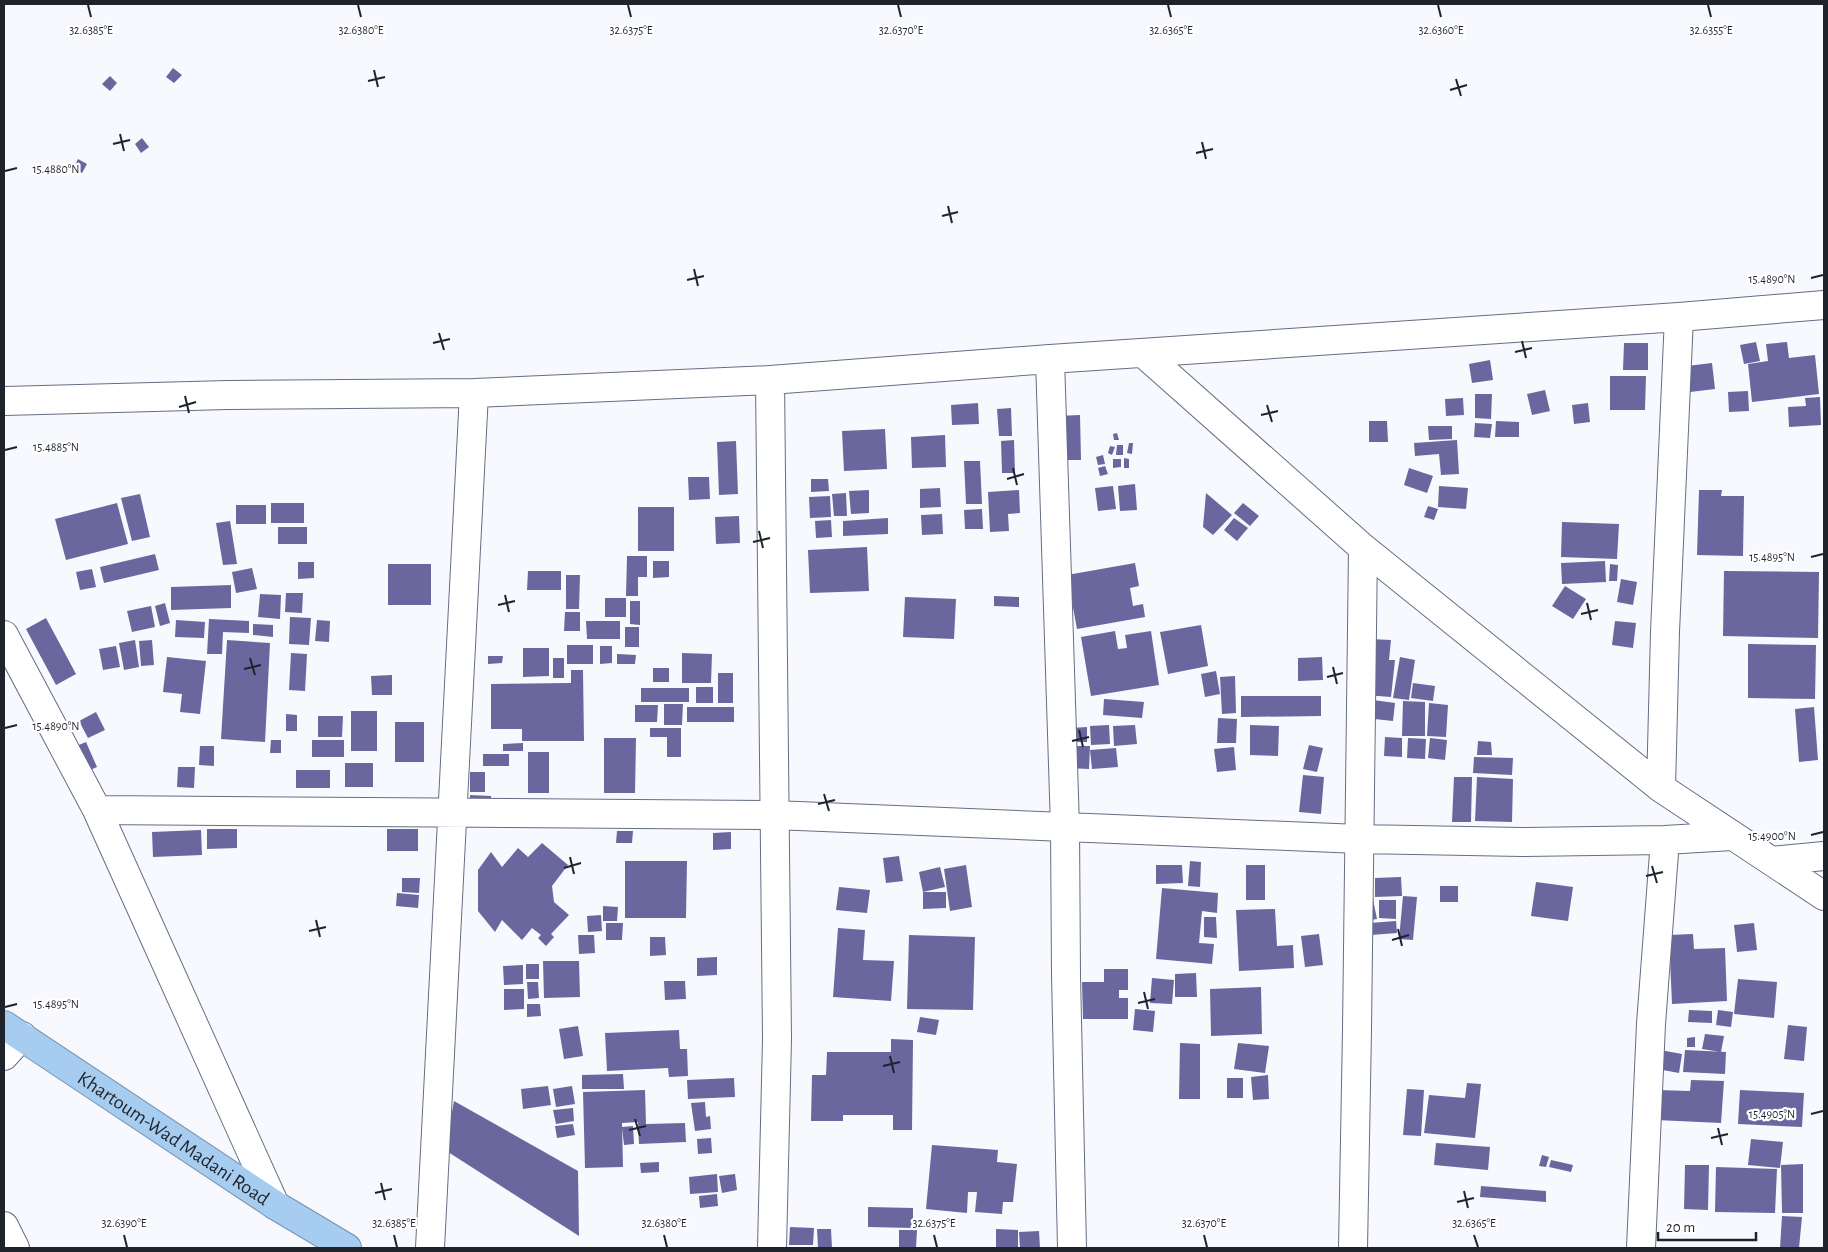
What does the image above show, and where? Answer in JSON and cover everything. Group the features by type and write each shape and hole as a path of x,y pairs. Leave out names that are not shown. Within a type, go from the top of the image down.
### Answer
{"highway":[{"name":"Khartoum-Wad Madani Road","path":"13,1030 275,1205 347,1248"}],"street":[{"path":"4,401 228,395 474,392 770,380 1050,359 1679,317 1824,305"},
{"path":"1661,788 1665,632 1679,317"},
{"path":"1143,353 1363,548 1661,788 1824,896"},
{"path":"1050,359 1065,827 1072,1248"},
{"path":"770,380 774,606 777,1039 772,1248"},
{"path":"430,1248 474,392"},
{"path":"1353,1248 1363,548"},
{"path":"4,635 97,810 275,1205"},
{"path":"97,810 774,814 1359,839 1522,842 1665,840 1732,836"},
{"path":"1641,1248 1651,1024 1665,840"},
{"path":"1771,861 1824,856"},
{"path":"4,1056 13,1030"},
{"path":"4,1226 15,1248"}],"building":[{"path":"173,68 182,75 174,83 166,77"},
{"path":"110,76 117,83 110,91 102,84"},
{"path":"142,138 149,147 141,153 135,144"},
{"path":"78,159 87,164 82,173 73,169"},
{"path":"1756,342 1760,361 1744,364 1740,345"},
{"path":"1787,342 1789,358 1815,355 1819,394 1752,402 1748,364 1768,361 1766,344"},
{"path":"1624,343 1648,343 1648,370 1623,370"},
{"path":"1490,360 1493,380 1472,383 1469,364"},
{"path":"1712,363 1715,389 1690,392 1687,366"},
{"path":"1610,376 1646,376 1645,410 1610,410"},
{"path":"1545,390 1550,411 1532,415 1527,394"},
{"path":"1748,391 1749,411 1729,412 1728,392"},
{"path":"1475,394 1492,394 1491,419 1475,418"},
{"path":"1820,397 1821,425 1789,427 1788,407 1806,406 1805,398"},
{"path":"1463,398 1464,415 1446,416 1445,399"},
{"path":"978,403 979,424 952,425 951,405"},
{"path":"1588,403 1590,422 1574,424 1572,405"},
{"path":"1011,408 1012,436 999,436 997,409"},
{"path":"1080,415 1081,460 1058,460 1056,416"},
{"path":"1369,421 1387,421 1388,442 1369,442"},
{"path":"1496,421 1519,422 1519,437 1495,437"},
{"path":"1475,423 1492,424 1490,438 1474,437"},
{"path":"1428,426 1452,426 1452,439 1429,440"},
{"path":"885,429 887,469 844,471 842,431"},
{"path":"1117,433 1119,440 1114,440 1113,434"},
{"path":"945,435 946,467 912,468 911,437"},
{"path":"1014,440 1015,473 1002,473 1001,441"},
{"path":"1457,440 1459,474 1441,475 1439,454 1415,456 1414,443"},
{"path":"736,441 738,494 719,495 717,442"},
{"path":"1129,443 1133,443 1132,454 1127,453"},
{"path":"1117,445 1123,445 1123,455 1116,455"},
{"path":"1110,446 1115,447 1112,455 1108,453"},
{"path":"1103,455 1105,464 1098,465 1096,457"},
{"path":"1124,458 1129,459 1129,468 1124,468"},
{"path":"1113,459 1121,459 1121,467 1113,468"},
{"path":"964,461 980,461 982,504 966,504"},
{"path":"1105,466 1108,474 1100,476 1098,468"},
{"path":"1409,468 1433,476 1427,493 1404,485"},
{"path":"688,477 709,477 710,499 689,500"},
{"path":"811,479 828,479 829,491 811,492"},
{"path":"1135,484 1137,510 1120,511 1118,486"},
{"path":"1113,486 1116,509 1098,511 1095,488"},
{"path":"1439,486 1468,488 1466,509 1438,507"},
{"path":"940,488 941,507 920,508 920,489"},
{"path":"869,490 869,513 851,514 849,491"},
{"path":"1019,490 1020,513 1008,514 1009,531 990,532 988,492"},
{"path":"1699,490 1722,490 1721,496 1744,496 1743,556 1697,555"},
{"path":"846,493 847,516 834,516 832,494"},
{"path":"1206,493 1232,515 1213,535 1203,527"},
{"path":"140,494 150,537 132,541 121,498"},
{"path":"830,496 831,517 810,518 809,497"},
{"path":"117,503 128,544 66,560 55,519"},
{"path":"271,503 304,503 304,523 271,523"},
{"path":"1243,503 1259,516 1250,526 1234,513"},
{"path":"236,505 266,505 266,524 236,524"},
{"path":"1428,506 1438,509 1434,520 1424,517"},
{"path":"638,507 674,507 674,551 638,551"},
{"path":"982,509 983,529 965,529 964,510"},
{"path":"942,514 943,534 922,535 921,515"},
{"path":"739,516 740,543 716,544 715,517"},
{"path":"888,518 888,534 843,536 843,521"},
{"path":"1234,518 1248,528 1237,541 1224,530"},
{"path":"831,520 832,537 816,538 815,521"},
{"path":"230,521 237,564 223,565 216,523"},
{"path":"1562,522 1619,524 1617,559 1561,557"},
{"path":"278,527 307,527 307,544 278,544"},
{"path":"867,547 869,591 810,593 808,550"},
{"path":"155,554 159,570 104,583 100,567"},
{"path":"627,556 647,556 647,577 638,577 638,596 626,596"},
{"path":"653,561 669,561 669,577 653,578"},
{"path":"1605,561 1606,582 1562,584 1561,563"},
{"path":"298,562 314,562 314,578 298,579"},
{"path":"1135,563 1139,586 1130,588 1133,606 1143,604 1145,617 1077,629 1067,575"},
{"path":"388,564 431,564 431,605 388,605"},
{"path":"1610,564 1618,565 1617,581 1609,581"},
{"path":"252,568 257,589 236,593 232,572"},
{"path":"92,569 96,587 80,590 76,572"},
{"path":"528,571 561,571 561,590 527,590"},
{"path":"1724,571 1819,572 1818,638 1723,636"},
{"path":"566,575 580,575 579,609 566,609"},
{"path":"1621,579 1637,582 1633,605 1617,602"},
{"path":"231,585 231,608 171,610 171,587"},
{"path":"1565,586 1586,599 1573,619 1552,606"},
{"path":"286,593 303,593 302,613 285,612"},
{"path":"260,594 281,595 280,619 258,617"},
{"path":"994,596 1019,597 1019,607 994,606"},
{"path":"905,597 956,599 954,639 903,637"},
{"path":"605,598 626,598 626,617 605,617"},
{"path":"630,601 640,601 640,625 630,624"},
{"path":"165,603 170,623 160,626 155,606"},
{"path":"151,606 155,627 132,632 127,611"},
{"path":"565,612 580,612 580,631 564,631"},
{"path":"290,617 311,618 309,645 289,644"},
{"path":"46,618 76,674 56,685 26,629"},
{"path":"209,619 249,621 249,633 223,632 222,654 207,654"},
{"path":"176,620 205,622 204,638 175,637"},
{"path":"317,620 330,621 329,642 315,641"},
{"path":"586,621 620,621 620,639 587,639"},
{"path":"1615,621 1636,623 1633,648 1612,645"},
{"path":"253,624 273,625 273,637 253,635"},
{"path":"1201,625 1208,666 1168,674 1160,632"},
{"path":"625,627 639,627 639,647 625,647"},
{"path":"1115,631 1118,649 1127,648 1125,635 1151,631 1159,685 1091,696 1081,637"},
{"path":"1370,639 1391,640 1389,660 1395,660 1391,697 1365,695"},
{"path":"135,640 139,667 124,670 119,643"},
{"path":"152,640 154,665 141,666 139,641"},
{"path":"227,640 270,643 265,742 221,739"},
{"path":"1748,644 1816,645 1815,699 1748,698"},
{"path":"567,645 593,645 593,664 567,664"},
{"path":"116,646 120,667 103,670 99,649"},
{"path":"600,646 612,646 612,663 600,664"},
{"path":"523,648 549,648 549,676 523,677"},
{"path":"291,653 307,654 305,691 289,690"},
{"path":"682,653 712,654 711,683 682,683"},
{"path":"617,654 636,655 635,664 617,664"},
{"path":"488,656 503,656 502,663 488,664"},
{"path":"167,657 206,661 200,714 180,712 182,694 163,692"},
{"path":"1322,657 1323,680 1298,681 1298,658"},
{"path":"1400,657 1415,660 1409,700 1393,698"},
{"path":"553,658 564,658 564,678 553,678"},
{"path":"653,668 669,668 669,682 653,682"},
{"path":"571,670 583,670 584,741 522,741 522,729 491,729 491,684 571,683"},
{"path":"1216,671 1220,694 1205,697 1201,674"},
{"path":"718,673 733,673 733,703 718,703"},
{"path":"392,675 392,695 372,695 371,676"},
{"path":"1235,676 1236,713 1222,714 1220,677"},
{"path":"1413,683 1435,686 1433,701 1411,698"},
{"path":"696,687 713,687 713,703 696,703"},
{"path":"641,688 689,688 689,702 641,702"},
{"path":"1241,696 1321,696 1321,716 1241,717"},
{"path":"1104,699 1144,702 1142,718 1103,715"},
{"path":"1366,699 1395,703 1393,721 1365,718"},
{"path":"1403,701 1425,702 1425,736 1402,736"},
{"path":"1429,703 1448,705 1446,737 1427,736"},
{"path":"664,704 683,704 682,725 664,725"},
{"path":"635,705 658,705 657,722 635,722"},
{"path":"687,707 734,707 734,722 687,722"},
{"path":"1814,707 1818,760 1799,762 1795,709"},
{"path":"351,711 377,711 377,751 351,751"},
{"path":"96,712 105,730 88,738 79,721"},
{"path":"286,714 297,715 297,731 286,731"},
{"path":"318,716 343,716 342,737 318,737"},
{"path":"1218,718 1237,719 1236,743 1217,743"},
{"path":"395,722 424,722 424,762 395,762"},
{"path":"1109,725 1110,744 1091,745 1090,726"},
{"path":"1135,725 1137,744 1114,746 1113,726"},
{"path":"1250,725 1279,726 1278,756 1250,755"},
{"path":"1087,727 1087,742 1071,742 1071,728"},
{"path":"650,728 681,728 681,757 667,757 667,737 650,737"},
{"path":"1385,737 1402,738 1402,757 1384,756"},
{"path":"604,738 636,738 635,793 604,793"},
{"path":"1408,738 1426,739 1425,759 1407,758"},
{"path":"1430,738 1447,740 1445,760 1428,758"},
{"path":"271,740 281,740 281,753 270,753"},
{"path":"312,740 344,740 344,757 312,757"},
{"path":"1478,741 1491,742 1492,755 1477,755"},
{"path":"86,742 97,767 86,772 74,747"},
{"path":"523,743 523,751 503,751 503,744"},
{"path":"1309,745 1323,748 1317,772 1303,769"},
{"path":"200,746 214,746 214,766 199,765"},
{"path":"1068,746 1090,746 1089,769 1068,768"},
{"path":"1234,747 1236,770 1217,772 1214,749"},
{"path":"1116,748 1118,767 1092,769 1090,750"},
{"path":"528,752 549,752 549,793 528,793"},
{"path":"483,754 509,754 509,766 483,766"},
{"path":"1474,757 1513,758 1512,775 1473,773"},
{"path":"345,763 373,763 373,787 345,787"},
{"path":"178,767 195,767 194,788 177,787"},
{"path":"296,770 330,770 330,788 296,788"},
{"path":"470,772 485,772 485,792 470,792"},
{"path":"1303,775 1324,777 1321,814 1299,812"},
{"path":"1454,777 1472,777 1471,822 1452,822"},
{"path":"1477,777 1513,779 1512,822 1475,821"},
{"path":"470,795 491,796 491,803 470,803"},
{"path":"207,829 237,829 237,848 207,849"},
{"path":"387,829 418,829 418,851 387,851"},
{"path":"201,830 202,855 153,857 152,832"},
{"path":"617,831 633,831 632,843 616,843"},
{"path":"731,832 731,849 713,850 713,833"},
{"path":"542,843 568,865 552,886 554,902 569,915 551,934 554,937 546,946 538,938 541,935 532,928 522,940 502,920 495,932 478,911 478,870 491,852 502,867 518,848 528,857"},
{"path":"899,856 903,881 886,883 883,858"},
{"path":"625,861 687,861 686,918 625,918"},
{"path":"1190,861 1201,862 1200,887 1188,886"},
{"path":"966,865 972,907 950,911 944,869"},
{"path":"1156,865 1182,865 1183,883 1156,884"},
{"path":"1246,865 1265,865 1265,900 1246,900"},
{"path":"940,867 945,887 923,892 919,872"},
{"path":"1401,877 1402,896 1375,897 1375,878"},
{"path":"402,878 420,878 419,893 402,892"},
{"path":"1536,882 1573,887 1568,921 1531,916"},
{"path":"1440,886 1458,886 1458,902 1440,902"},
{"path":"839,887 870,890 867,913 836,910"},
{"path":"1162,888 1218,893 1217,913 1202,911 1199,943 1214,944 1212,964 1156,959"},
{"path":"923,892 946,892 946,908 923,909"},
{"path":"397,893 419,895 418,908 396,906"},
{"path":"1372,895 1377,919 1370,920"},
{"path":"1403,896 1417,897 1413,940 1399,939"},
{"path":"1379,900 1396,900 1396,919 1379,918"},
{"path":"603,906 618,907 617,921 603,921"},
{"path":"1275,909 1277,946 1293,945 1294,968 1239,971 1236,910"},
{"path":"601,915 602,931 588,932 587,916"},
{"path":"1204,917 1216,917 1217,938 1204,937"},
{"path":"1396,921 1397,933 1371,935 1370,923"},
{"path":"606,923 623,923 622,940 606,940"},
{"path":"1754,923 1757,950 1737,952 1734,925"},
{"path":"838,928 865,930 863,960 894,961 891,1001 833,997"},
{"path":"1319,934 1323,965 1305,967 1301,936"},
{"path":"1693,934 1694,949 1725,948 1727,1001 1672,1004 1669,935"},
{"path":"578,935 594,935 595,953 579,954"},
{"path":"909,935 975,937 973,1010 907,1009"},
{"path":"650,937 665,937 666,955 650,956"},
{"path":"717,957 717,975 697,976 697,958"},
{"path":"543,961 579,961 580,997 544,998"},
{"path":"526,964 539,964 539,979 526,979"},
{"path":"523,965 523,984 504,985 503,966"},
{"path":"1104,969 1128,969 1128,990 1119,990 1119,998 1128,998 1128,1019 1083,1019 1082,982 1104,982"},
{"path":"1196,973 1197,997 1175,997 1175,974"},
{"path":"1152,978 1174,980 1172,1004 1150,1003"},
{"path":"1738,979 1777,982 1774,1018 1734,1014"},
{"path":"664,981 685,981 686,999 665,1000"},
{"path":"527,982 538,982 539,998 528,999"},
{"path":"1261,987 1262,1034 1211,1036 1210,989"},
{"path":"504,989 524,989 524,1009 504,1010"},
{"path":"527,1004 540,1004 541,1016 527,1017"},
{"path":"1135,1009 1155,1011 1153,1032 1133,1030"},
{"path":"1689,1010 1712,1011 1712,1023 1688,1022"},
{"path":"1718,1010 1733,1012 1731,1027 1716,1025"},
{"path":"920,1017 939,1020 936,1035 917,1032"},
{"path":"1788,1025 1807,1027 1804,1061 1784,1059"},
{"path":"578,1026 583,1056 564,1059 559,1029"},
{"path":"679,1030 680,1049 687,1049 688,1076 669,1077 668,1068 607,1071 605,1033"},
{"path":"1705,1034 1724,1036 1721,1052 1702,1049"},
{"path":"1695,1037 1695,1047 1687,1047 1687,1038"},
{"path":"891,1039 913,1040 912,1130 893,1130 893,1115 843,1115 843,1121 811,1121 812,1075 826,1075 827,1052 891,1052"},
{"path":"1180,1043 1200,1044 1200,1099 1179,1099"},
{"path":"1238,1043 1269,1046 1265,1073 1234,1069"},
{"path":"1660,1050 1682,1054 1679,1073 1657,1069"},
{"path":"1685,1050 1726,1052 1725,1074 1683,1072"},
{"path":"623,1074 624,1089 582,1089 582,1075"},
{"path":"1268,1075 1269,1099 1253,1100 1251,1077"},
{"path":"734,1078 735,1097 688,1099 687,1080"},
{"path":"1227,1078 1243,1078 1243,1098 1227,1098"},
{"path":"1691,1080 1724,1081 1721,1123 1656,1120 1658,1090 1690,1091"},
{"path":"1467,1083 1481,1084 1475,1138 1424,1133 1429,1095 1465,1098"},
{"path":"548,1086 551,1105 523,1109 521,1089"},
{"path":"572,1086 575,1104 556,1107 553,1089"},
{"path":"1407,1089 1424,1090 1421,1136 1403,1135"},
{"path":"645,1090 646,1124 685,1123 686,1142 639,1144 638,1122 622,1123 623,1167 585,1168 583,1092"},
{"path":"1740,1090 1804,1093 1802,1127 1738,1124"},
{"path":"454,1101 578,1171 579,1236 445,1150"},
{"path":"705,1102 706,1117 710,1116 711,1129 695,1131 691,1103"},
{"path":"573,1108 574,1121 556,1124 553,1110"},
{"path":"573,1124 575,1135 557,1138 555,1126"},
{"path":"633,1126 634,1144 624,1145 622,1127"},
{"path":"711,1138 712,1153 698,1154 697,1139"},
{"path":"1751,1139 1783,1142 1780,1168 1748,1165"},
{"path":"1436,1143 1490,1147 1488,1170 1434,1165"},
{"path":"932,1145 998,1150 997,1162 1017,1164 1013,1202 1003,1202 1002,1214 975,1212 977,1192 968,1192 967,1213 926,1209"},
{"path":"1542,1155 1549,1157 1546,1167 1539,1166"},
{"path":"1551,1160 1573,1165 1571,1172 1549,1167"},
{"path":"659,1162 659,1172 641,1173 640,1163"},
{"path":"1803,1164 1803,1213 1782,1213 1781,1165"},
{"path":"1685,1165 1709,1165 1708,1210 1684,1209"},
{"path":"1716,1167 1777,1169 1775,1213 1715,1212"},
{"path":"717,1174 718,1192 690,1194 689,1177"},
{"path":"735,1174 737,1190 722,1193 719,1176"},
{"path":"1481,1186 1546,1191 1546,1202 1480,1197"},
{"path":"717,1194 718,1206 700,1208 699,1196"},
{"path":"868,1207 913,1208 913,1228 868,1227"},
{"path":"1782,1216 1802,1217 1799,1248 1780,1248"},
{"path":"790,1227 814,1228 813,1245 789,1245"},
{"path":"817,1229 831,1229 832,1248 818,1248"},
{"path":"996,1229 1018,1230 1018,1248 996,1248"},
{"path":"899,1230 917,1230 916,1248 899,1248"},
{"path":"1039,1231 1040,1248 1020,1248 1019,1232"}]}
